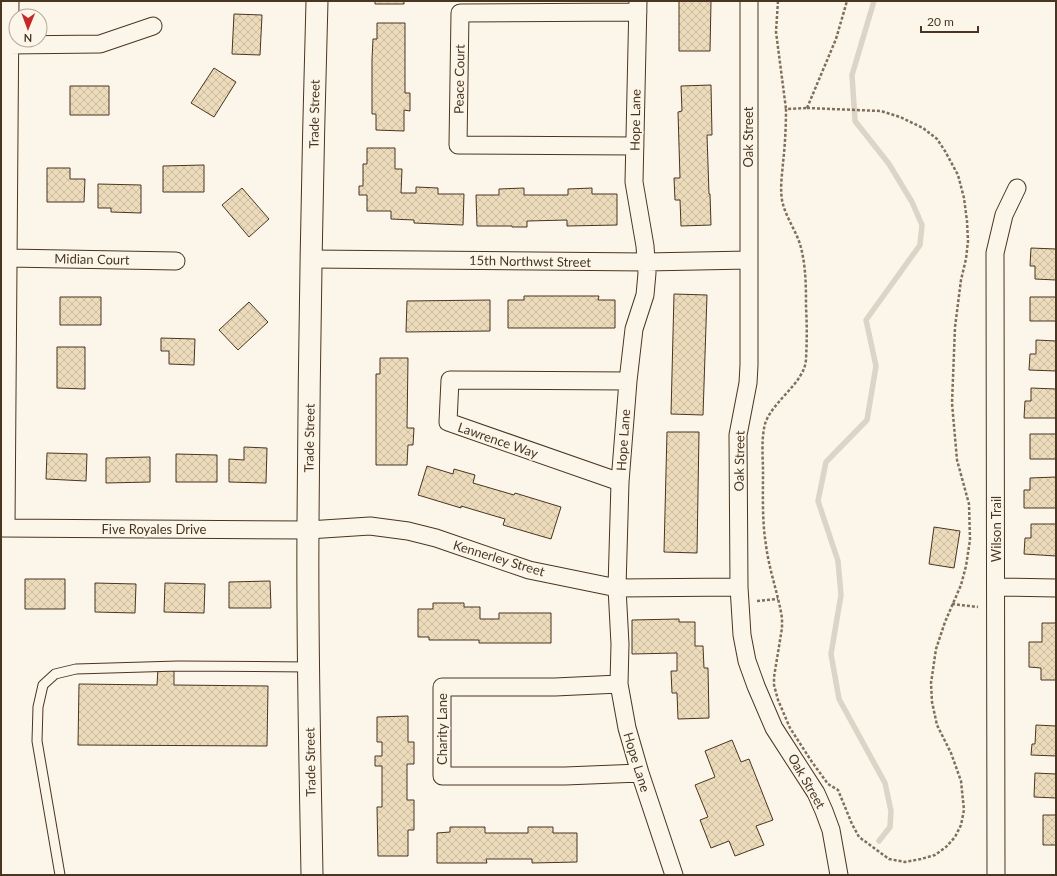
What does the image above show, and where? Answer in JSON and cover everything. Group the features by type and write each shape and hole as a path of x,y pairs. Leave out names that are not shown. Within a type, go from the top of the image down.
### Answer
{"street":[{"name":"Trade Street","path":"312,875 308,530 310,259 316,1"},
{"name":"Oak Street","path":"749,1 749,365 748,384 738,435 739,587 742,635 747,661 774,728 816,793 824,811 831,830 838,875"},
{"name":"Hope Lane","path":"638,7 634,182 645,246 647,273 645,295 634,329 628,381 620,482 617,588 620,644 619,684 626,728 674,875"},
{"name":"Peace Court","path":"635,146 458,145 460,13 638,7"},
{"path":"48,45 100,44 153,26"},
{"path":"4,528 10,48"},
{"name":"Wilson Trail","path":"996,875 997,610 995,253 1004,215 1017,188"},
{"name":"Midian Court","path":"8,258 176,261"},
{"name":"15th Northwst Street","path":"310,259 646,262 749,260"},
{"name":"Lawrence Way","path":"620,482 448,422 450,380 628,381"},
{"name":"Kennerley Street","path":"308,530 370,526 408,531 436,538 529,570 617,588 739,587"},
{"name":"Five Royales Drive","path":"4,528 308,530"},
{"path":"996,587 1056,588"},
{"name":"Charity Lane","path":"619,684 555,687 442,686 442,776 565,776 640,773"}],"lane":[{"path":"60,875 38,741 38,707 43,685 55,674 76,669 170,666 309,667"}],"path":[{"path":"778,1 776,32 786,109 781,184 782,199 786,213 800,244 804,262 807,337 806,362 802,372 796,382 770,414 765,424 762,447 764,532 782,618 774,685 778,700 790,728 828,784 838,790 859,837 889,859 905,862 935,855 946,846 955,837 961,825 964,810 961,781 951,753 937,725 932,702 931,683 936,648 952,604 961,585 970,540 969,504 957,460 952,402 954,327 968,241 965,206 958,175 937,139 923,128 900,116 881,111 807,108 786,109"},
{"path":"807,108 836,39 847,1"},
{"path":"952,604 997,610"}],"building":[{"path":"375,1 404,1 404,4 375,4"},
{"path":"679,1 711,1 710,51 679,51"},
{"path":"234,14 262,15 260,55 232,54"},
{"path":"377,23 405,23 405,93 410,93 410,111 404,110 404,131 376,130 376,114 372,114 373,39 377,39"},
{"path":"214,68 236,82 214,117 191,103"},
{"path":"711,85 712,135 707,135 711,225 681,226 680,200 675,200 674,178 680,178 678,112 682,111 681,86"},
{"path":"70,86 109,86 109,115 70,115"},
{"path":"367,148 395,148 395,169 402,169 401,193 416,193 416,187 438,188 438,194 464,194 463,225 414,223 414,220 391,219 391,211 367,211 367,195 359,195 359,186 363,186 363,164 367,164"},
{"path":"204,165 204,192 163,192 163,166"},
{"path":"47,168 70,168 70,179 85,179 84,202 47,202"},
{"path":"98,184 141,185 141,213 111,212 111,208 98,208"},
{"path":"242,188 269,219 249,237 222,205"},
{"path":"524,188 524,195 568,195 568,189 592,188 592,194 617,194 617,225 567,226 567,220 527,221 527,227 477,226 476,195 499,195 499,189"},
{"path":"1031,248 1056,249 1056,280 1035,279 1035,266 1030,266"},
{"path":"674,294 707,295 703,415 671,414"},
{"path":"524,296 599,296 598,300 615,300 615,328 508,328 508,300 524,300"},
{"path":"60,297 101,297 101,325 60,325"},
{"path":"1030,297 1056,297 1056,321 1030,321"},
{"path":"490,300 490,331 406,332 407,301"},
{"path":"249,302 268,322 238,350 219,330"},
{"path":"161,338 195,339 194,365 169,364 169,351 161,351"},
{"path":"1036,340 1056,341 1056,371 1029,370 1030,354 1036,354"},
{"path":"57,347 85,347 85,389 57,388"},
{"path":"380,358 408,358 407,428 414,428 413,445 408,445 407,465 376,465 376,374 380,374"},
{"path":"1031,388 1056,389 1056,418 1024,418 1025,401 1031,401"},
{"path":"667,432 699,432 697,553 664,552"},
{"path":"1030,434 1056,434 1056,459 1030,459"},
{"path":"244,447 267,448 266,483 229,482 229,459 244,460"},
{"path":"47,453 87,454 86,481 46,479"},
{"path":"176,454 217,455 217,482 176,482"},
{"path":"150,457 150,482 106,483 106,458"},
{"path":"427,466 453,474 454,469 475,475 473,483 514,495 515,493 561,507 551,539 503,525 505,519 418,495"},
{"path":"1056,477 1056,508 1024,508 1024,490 1030,490 1030,478"},
{"path":"1031,524 1056,524 1056,556 1024,554 1025,538 1031,538"},
{"path":"934,527 960,531 954,568 929,564"},
{"path":"25,579 65,579 65,609 25,609"},
{"path":"270,581 271,608 229,608 229,582"},
{"path":"95,583 136,584 135,613 95,612"},
{"path":"165,583 205,584 204,613 164,612"},
{"path":"433,603 464,603 464,607 480,607 480,619 499,619 499,613 551,613 551,643 479,643 479,640 429,640 429,637 418,637 418,609 433,609"},
{"path":"679,619 679,622 695,622 695,646 703,646 704,668 708,668 709,718 678,719 677,693 672,693 671,671 677,671 677,653 632,654 632,620"},
{"path":"1042,623 1056,623 1056,680 1041,680 1041,668 1029,667 1029,642 1042,642"},
{"path":"158,668 174,668 174,685 268,686 267,746 78,745 79,684 157,685"},
{"path":"408,716 408,742 414,742 414,764 407,764 407,800 414,800 414,830 408,830 408,856 378,856 377,807 382,807 382,766 375,766 375,756 382,756 382,742 377,742 377,717"},
{"path":"1036,725 1056,726 1056,756 1031,755 1032,744 1035,744"},
{"path":"732,740 741,762 749,759 773,820 756,826 764,845 735,856 729,841 711,848 700,820 708,817 695,785 715,777 705,751"},
{"path":"1035,773 1056,774 1056,798 1034,797"},
{"path":"1043,815 1056,815 1056,845 1043,845"},
{"path":"450,827 485,827 485,833 528,833 528,827 553,827 553,833 577,833 577,862 532,863 532,859 486,859 487,863 437,863 437,833 450,832"}],"waterway":[{"path":"874,1 852,75 855,121 889,164 912,202 922,225 920,245 866,320 876,366 867,420 826,462 818,501 838,561 841,595 831,654 839,699 885,783 891,811 890,827 879,841"}]}
